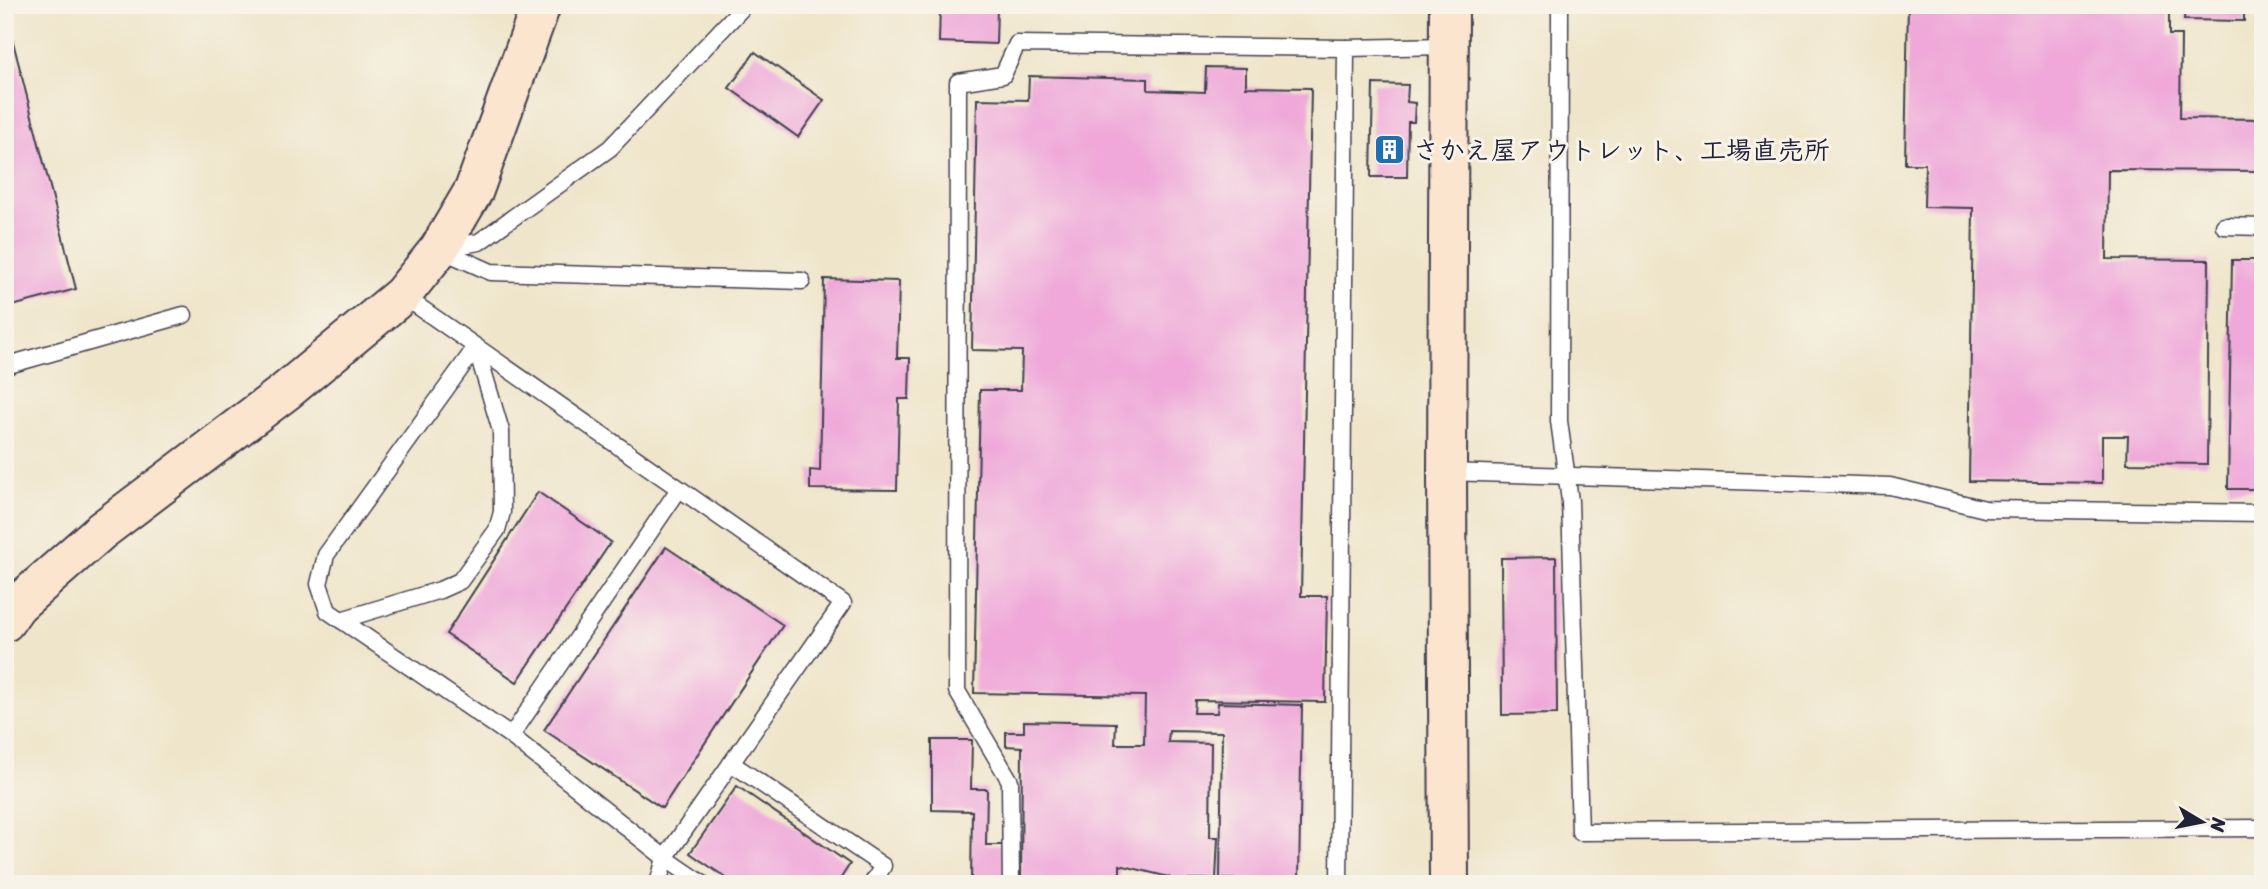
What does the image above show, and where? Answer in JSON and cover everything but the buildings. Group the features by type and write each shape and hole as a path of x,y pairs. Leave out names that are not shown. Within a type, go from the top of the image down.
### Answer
{"street":[{"path":"5,622 17,605 101,531 285,392 402,295 439,249 474,190 541,5"},
{"path":"1448,5 1449,884"}],"lane":[{"path":"1560,5 1559,421 1570,501 1580,832 2263,828"},
{"path":"439,249 480,242 610,148 741,9"},
{"path":"1011,884 1010,780 957,691 958,82 1003,75 1017,44 1346,48 1448,46"},
{"path":"1339,884 1346,48"},
{"path":"2224,226 2263,227"},
{"path":"439,249 491,272 802,281"},
{"path":"402,295 843,603 665,858 658,884"},
{"path":"5,366 184,315"},
{"path":"476,347 326,555 319,584 328,611 511,736 665,858 703,884"},
{"path":"341,621 460,582 497,530 502,512 501,431 476,347"},
{"path":"1447,472 1891,486 1986,509 2263,513"},
{"path":"511,736 679,489"},
{"path":"731,763 883,866 872,884"}],"place":[{"name":"さかえ屋アウトレット、工場直売所","path":"1390,150"}]}
